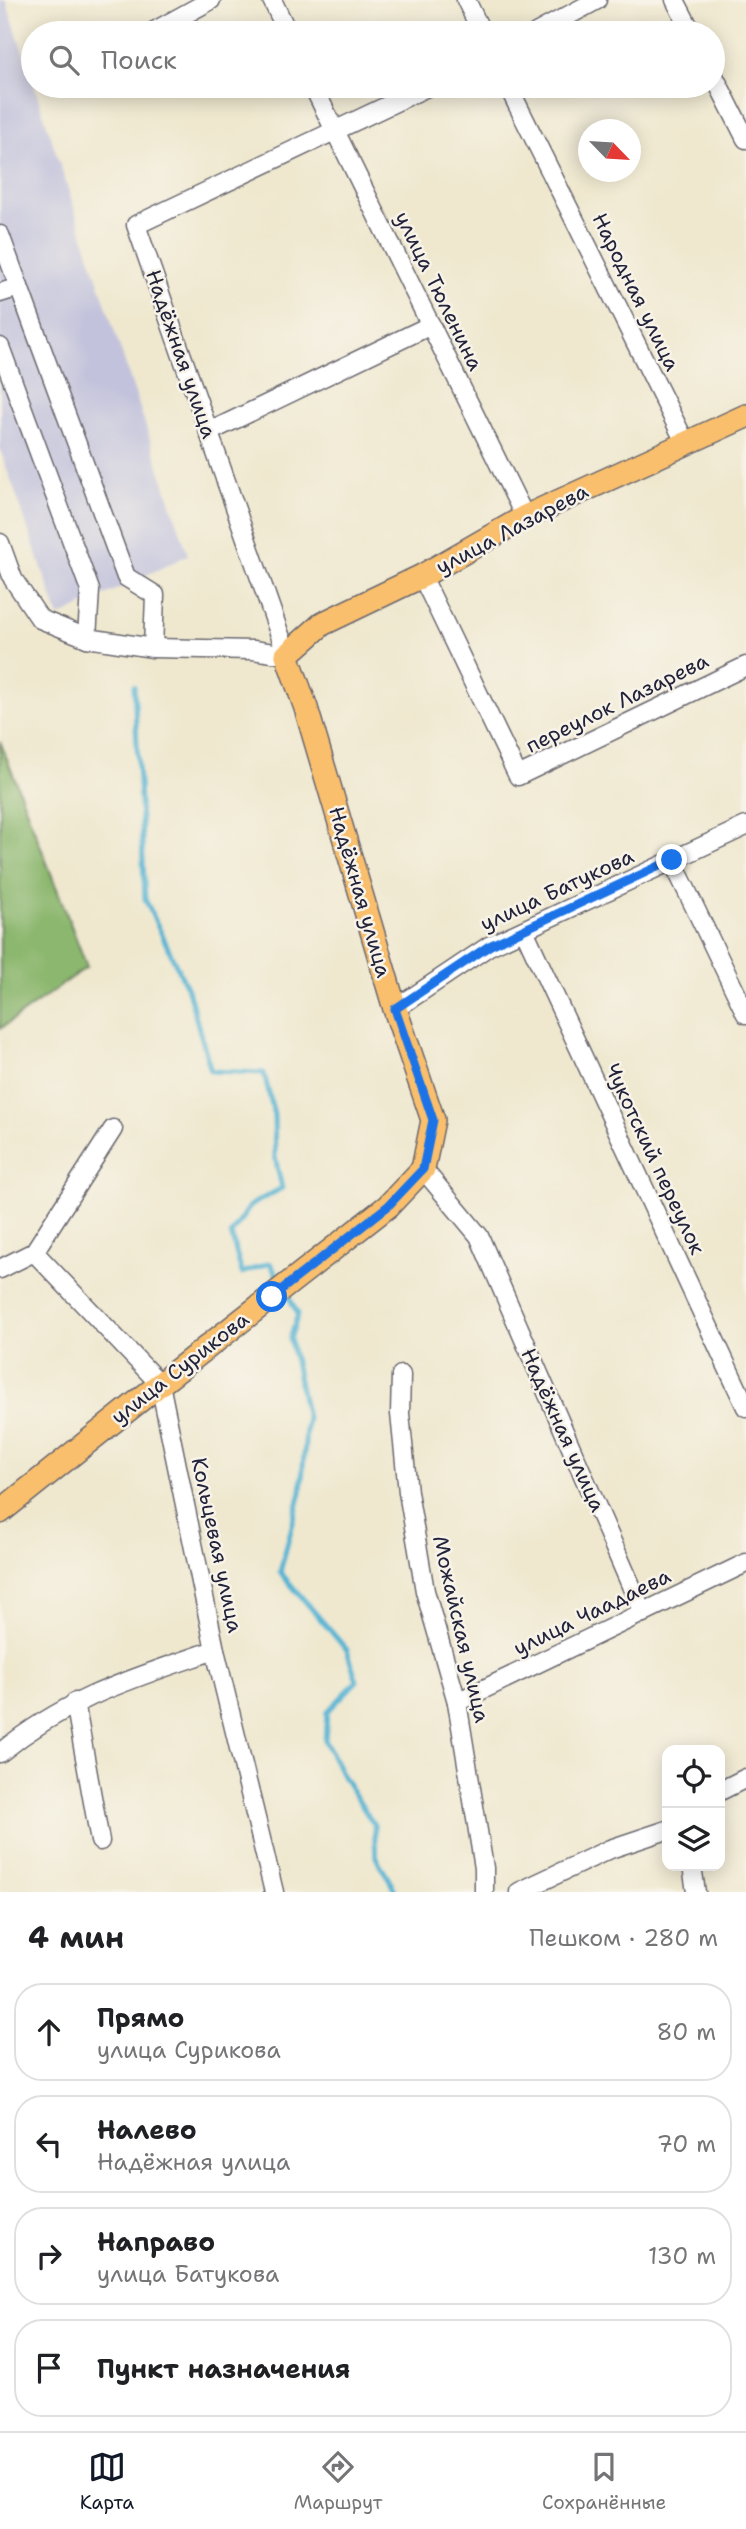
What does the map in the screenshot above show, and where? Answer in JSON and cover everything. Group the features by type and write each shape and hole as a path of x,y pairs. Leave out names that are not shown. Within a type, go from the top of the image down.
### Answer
{"main road":[{"name":"улица Лазарева","path":"288,655 322,624 422,576 525,517 746,416"},
{"name":"Надёжная улица","path":"288,655 395,1009 433,1120 423,1169"},
{"name":"улица Сурикова","path":"0,1512 388,1206 423,1169"}],"street":[{"path":"173,21 211,0"},
{"path":"272,0 282,21"},
{"path":"466,0 476,21"},
{"path":"558,21 597,0"},
{"path":"675,0 686,21"},
{"name":"улица Тюленина","path":"319,98 525,517"},
{"path":"334,129 402,98"},
{"name":"Народная улица","path":"514,98 686,444"},
{"path":"725,98 746,139"},
{"name":"Надёжная улица","path":"288,655 136,225 334,129"},
{"path":"0,235 126,577 155,595 153,648"},
{"path":"0,293 19,287"},
{"path":"209,432 430,325"},
{"path":"0,347 90,590 86,638"},
{"path":"0,543 13,579 40,619 86,638 153,648 253,650 288,655"},
{"name":"переулок Лазарева","path":"422,576 518,776 745,668"},
{"name":"улица Батукова","path":"395,1009 489,946 746,825"},
{"path":"672,860 746,1014"},
{"name":"Чукотский переулок","path":"524,930 746,1408"},
{"path":"0,1269 34,1252 113,1129"},
{"name":"Надёжная улица","path":"423,1169 479,1236 643,1613"},
{"path":"34,1252 160,1384"},
{"name":"Можайская улица","path":"401,1375 400,1415 408,1492 425,1591 457,1702 484,1868 484,1892"},
{"name":"Кольцевая улица","path":"160,1384 215,1650 274,1892"},
{"name":"улица Чаадаева","path":"457,1702 746,1563"},
{"path":"0,1753 22,1734 75,1702 105,1688 215,1650"},
{"path":"75,1702 100,1841"},
{"path":"725,1788 746,1778"},
{"path":"519,1892 610,1849 662,1832"},
{"path":"693,1871 696,1892"}],"shaded area":[{"path":"0,0 6,0 21,46 21,98 38,98 188,555 59,617 0,449"}],"green space":[{"path":"0,741 87,967 0,1029"}],"waterway":[{"path":"134,686 145,899 188,990 211,1071 264,1073 274,1115 275,1157 282,1188 251,1205 231,1234 242,1273 270,1263 281,1283"},
{"path":"286,1292 298,1314 290,1339 307,1418 301,1492 280,1572 347,1650 357,1681 327,1712 325,1741 342,1775 374,1825 376,1857 396,1892"}],"route":[{"path":"272,1297 388,1206 423,1169 433,1120 395,1009 489,946 672,860"}]}
